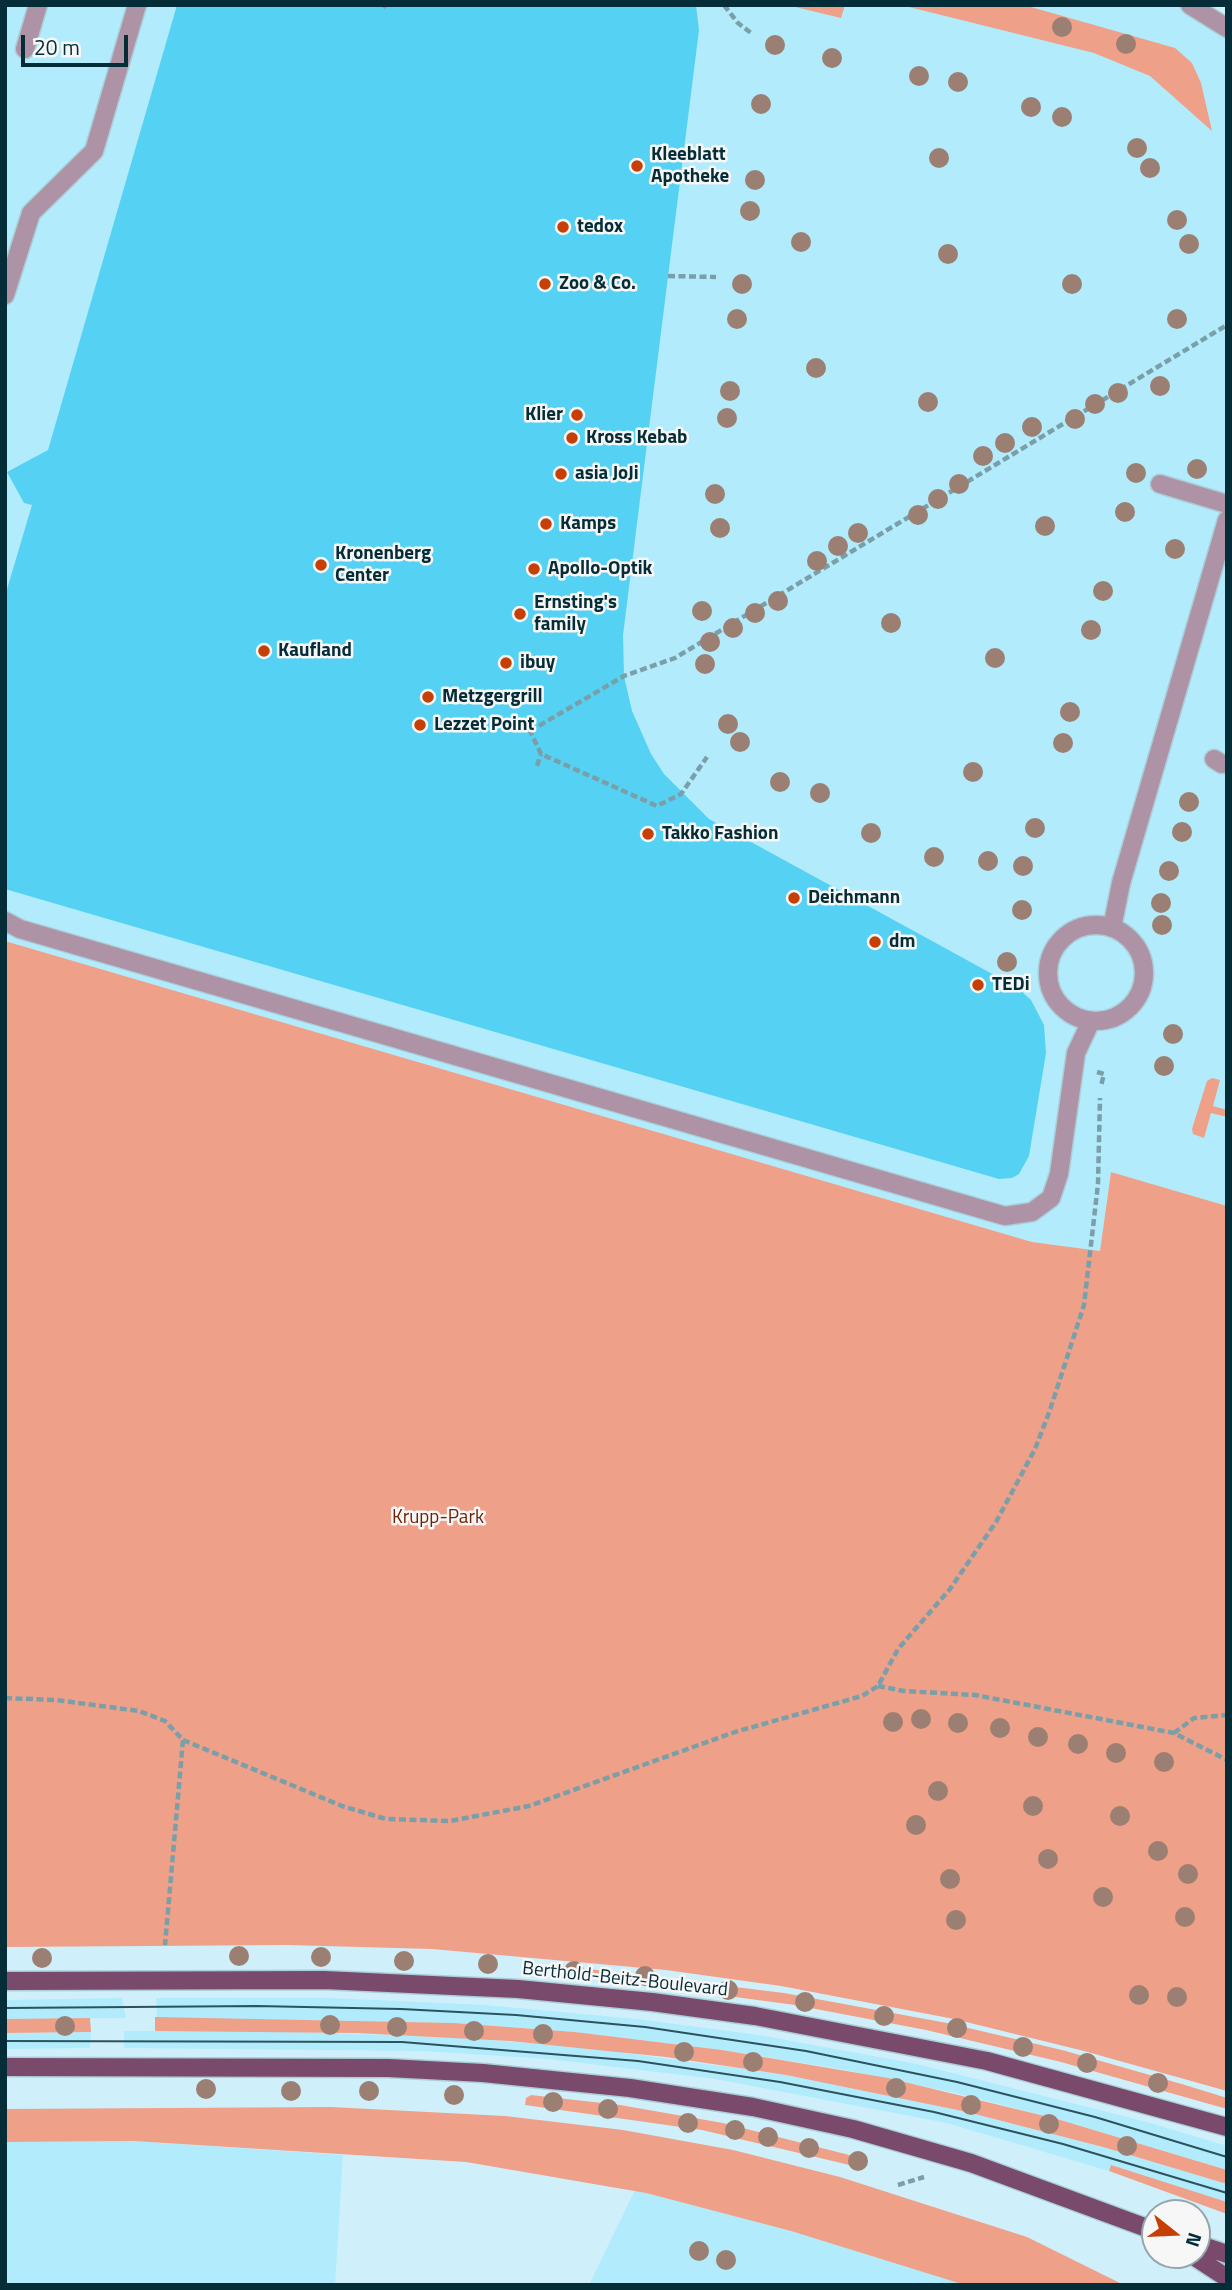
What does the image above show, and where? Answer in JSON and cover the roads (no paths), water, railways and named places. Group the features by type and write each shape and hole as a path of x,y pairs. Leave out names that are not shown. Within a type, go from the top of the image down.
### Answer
{"main road":[{"name":"Berthold-Beitz-Boulevard","path":"5,1981 360,1981 517,1989 641,2001 755,2016 954,2054 1070,2081 1227,2127"},
{"path":"5,2067 388,2068 494,2074 630,2088 753,2108 853,2129 971,2163 1141,2226"},
{"path":"1211,2267 1227,2278"}],"street":[{"path":"25,49 38,5"},
{"path":"5,295 31,213 94,151 137,5"},
{"path":"1190,5 1227,27"},
{"path":"1160,484 1227,504"},
{"path":"1112,928 1121,883 1227,520"},
{"path":"5,921 34,933 1005,1216 1032,1212 1051,1198 1059,1174 1076,1053 1091,1021"},
{"path":"1095,926 1112,928 1137,947 1142,959 1144,978 1139,994 1129,1008 1108,1020 1091,1021 1073,1015 1058,1002 1050,984 1049,965 1060,943 1073,932 1095,926"}],"tram line":[{"path":"5,2008 257,2006 401,2009 516,2015 645,2027 806,2051 957,2082 1095,2117 1227,2157"},
{"path":"5,2041 402,2042 638,2061 780,2082 934,2112 1063,2144 1227,2193"}],"place":[{"name":"Kleeblatt Apotheke","path":"637,166"},
{"name":"tedox","path":"563,227"},
{"name":"Zoo & Co.","path":"545,284"},
{"name":"Klier","path":"577,415"},
{"name":"Kross Kebab","path":"572,438"},
{"name":"asia JoJi","path":"561,474"},
{"name":"Kamps","path":"546,524"},
{"name":"Kronenberg Center","path":"321,565"},
{"name":"Apollo-Optik","path":"534,569"},
{"name":"Ernsting's family","path":"520,614"},
{"name":"Kaufland","path":"264,651"},
{"name":"ibuy","path":"506,663"},
{"name":"Metzgergrill","path":"428,697"},
{"name":"Lezzet Point","path":"420,725"},
{"name":"Takko Fashion","path":"648,834"},
{"name":"Deichmann","path":"794,898"},
{"name":"dm","path":"875,942"},
{"name":"TEDi","path":"978,985"}],"park label":[{"name":"Krupp-Park","path":"438,1518"}]}
